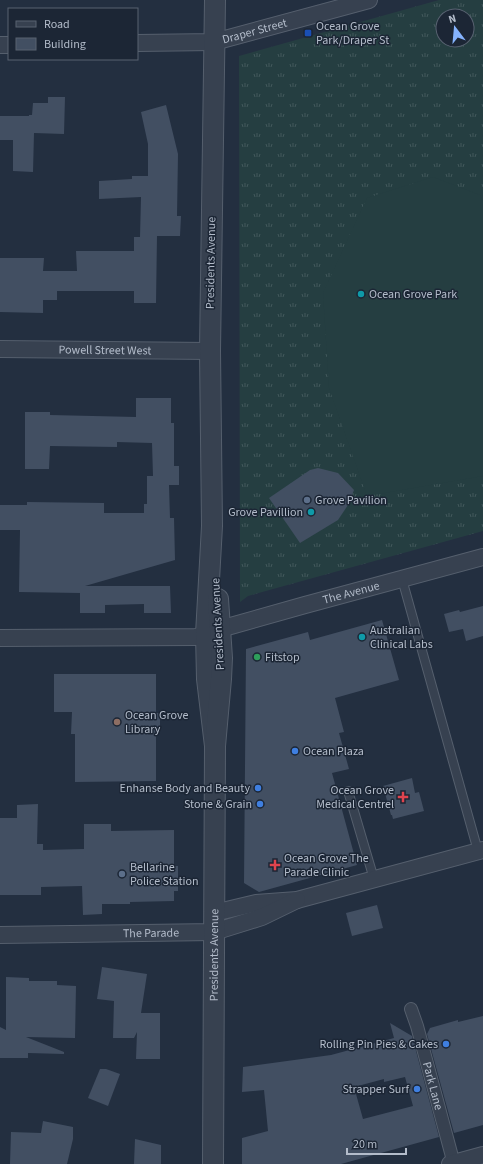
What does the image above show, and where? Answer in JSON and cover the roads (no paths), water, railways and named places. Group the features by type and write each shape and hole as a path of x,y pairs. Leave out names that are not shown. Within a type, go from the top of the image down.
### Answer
{"street":[{"name":"Presidents Avenue","path":"213,1164 215,746 222,658 213,632 210,350 214,0"},
{"name":"Draper Street","path":"138,43 214,42 369,0"},
{"name":"Powell Street West","path":"0,349 210,350"},
{"name":"The Avenue","path":"0,638 196,637 483,557"},
{"name":"The Parade","path":"0,935 214,923 262,917 297,900 481,850"},
{"name":"Park Lane","path":"411,1009 417,1026 452,1164"},
{"path":"452,1164 483,1155"}],"lane":[{"path":"402,579 481,850"},
{"path":"348,791 374,879"}],"place":[{"name":"Ocean Grove Park/Draper St","path":"308,33"},
{"name":"Ocean Grove Park","path":"361,294"},
{"name":"Grove Pavilion","path":"307,500"},
{"name":"Grove Pavillion","path":"311,512"},
{"name":"Australian Clinical Labs","path":"362,637"},
{"name":"Fitstop","path":"257,657"},
{"name":"Ocean Grove Library","path":"117,722"},
{"name":"Ocean Plaza","path":"295,751"},
{"name":"Enhanse Body and Beauty","path":"258,788"},
{"name":"Ocean Grove Medical Centrel","path":"403,797"},
{"name":"Stone & Grain","path":"260,804"},
{"name":"Ocean Grove The Parade Clinic","path":"275,865"},
{"name":"Bellarine Police Station","path":"122,874"},
{"name":"Rolling Pin Pies & Cakes","path":"446,1044"},
{"name":"Strapper Surf","path":"417,1089"}]}
